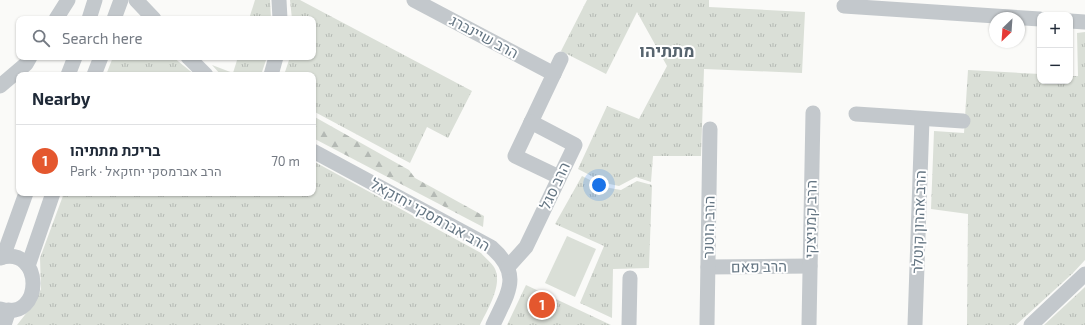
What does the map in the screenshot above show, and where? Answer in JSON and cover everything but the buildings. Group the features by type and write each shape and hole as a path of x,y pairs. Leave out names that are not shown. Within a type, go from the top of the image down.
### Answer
{"street":[{"path":"58,16 68,0"},
{"path":"89,16 95,0"},
{"path":"115,16 121,0"},
{"path":"136,0 151,16"},
{"path":"279,0 280,16"},
{"name":"הרב שיינברג","path":"414,0 554,74"},
{"path":"844,6 1037,19"},
{"path":"1073,20 1085,22"},
{"path":"559,177 515,156 561,59"},
{"path":"17,72 28,60"},
{"path":"69,72 74,60"},
{"path":"95,72 100,60"},
{"path":"191,60 203,72"},
{"path":"272,72 275,60"},
{"path":"0,86 16,72"},
{"name":"הרב קמניצקי","path":"809,325 813,113"},
{"path":"856,114 963,121"},
{"name":"הרב אהרון קוטלר","path":"915,325 922,118"},
{"name":"הרב סגל","path":"508,267 526,247 575,145 531,122"},
{"name":"הרב הוטנר","path":"707,325 710,129"},
{"name":"הרב אברמסקי יחזקאל","path":"316,153 491,247 503,257 508,267"},
{"path":"4,325 5,310 23,305 32,294 34,279 28,266 17,258 2,257 25,196"},
{"path":"28,266 52,196"},
{"name":"הרב פאם","path":"708,267 810,266"},
{"path":"493,325 510,286 511,278 508,267"},
{"path":"1031,325 1085,274"},
{"path":"629,325 630,278"}],"green space":[{"path":"255,0 270,0 271,16 250,16"},
{"path":"290,0 300,0 472,91 448,138 427,127 410,163 316,113 316,72 285,72 289,60 316,60 316,16 292,16"},
{"path":"587,0 709,0 709,7 805,12 802,73 704,69 701,156 653,156 651,182 636,177 619,186 605,183 578,169 607,106 639,119 667,66 637,12 606,74 561,51"},
{"path":"1085,32 1085,260 1073,273 1016,325 967,325 968,214 931,209 934,131 964,133 968,70 1037,74 1037,84 1073,84 1073,76 1078,76 1077,33"},
{"path":"112,60 177,60 191,72 107,72"},
{"path":"237,60 266,60 262,72 233,72"},
{"path":"212,65 230,72 218,72"},
{"path":"316,118 409,170 415,178 484,216 483,227 316,140"},
{"path":"316,163 481,253 494,267 497,274 497,281 496,289 490,305 480,325 17,325 35,302 41,289 40,258 63,196 316,196"},
{"path":"582,176 604,187 621,190 637,181 652,185 649,268 613,269 612,318 580,303 604,246 555,224"},
{"path":"567,236 596,249 575,297 545,283"},
{"path":"526,285 611,325 507,325"},
{"path":"1085,287 1085,325 1044,325"}],"place":[{"name":"בריכת מתתיהו","path":"542,305"}],"district":[{"name":"מתתיהו","path":"667,51"}]}
